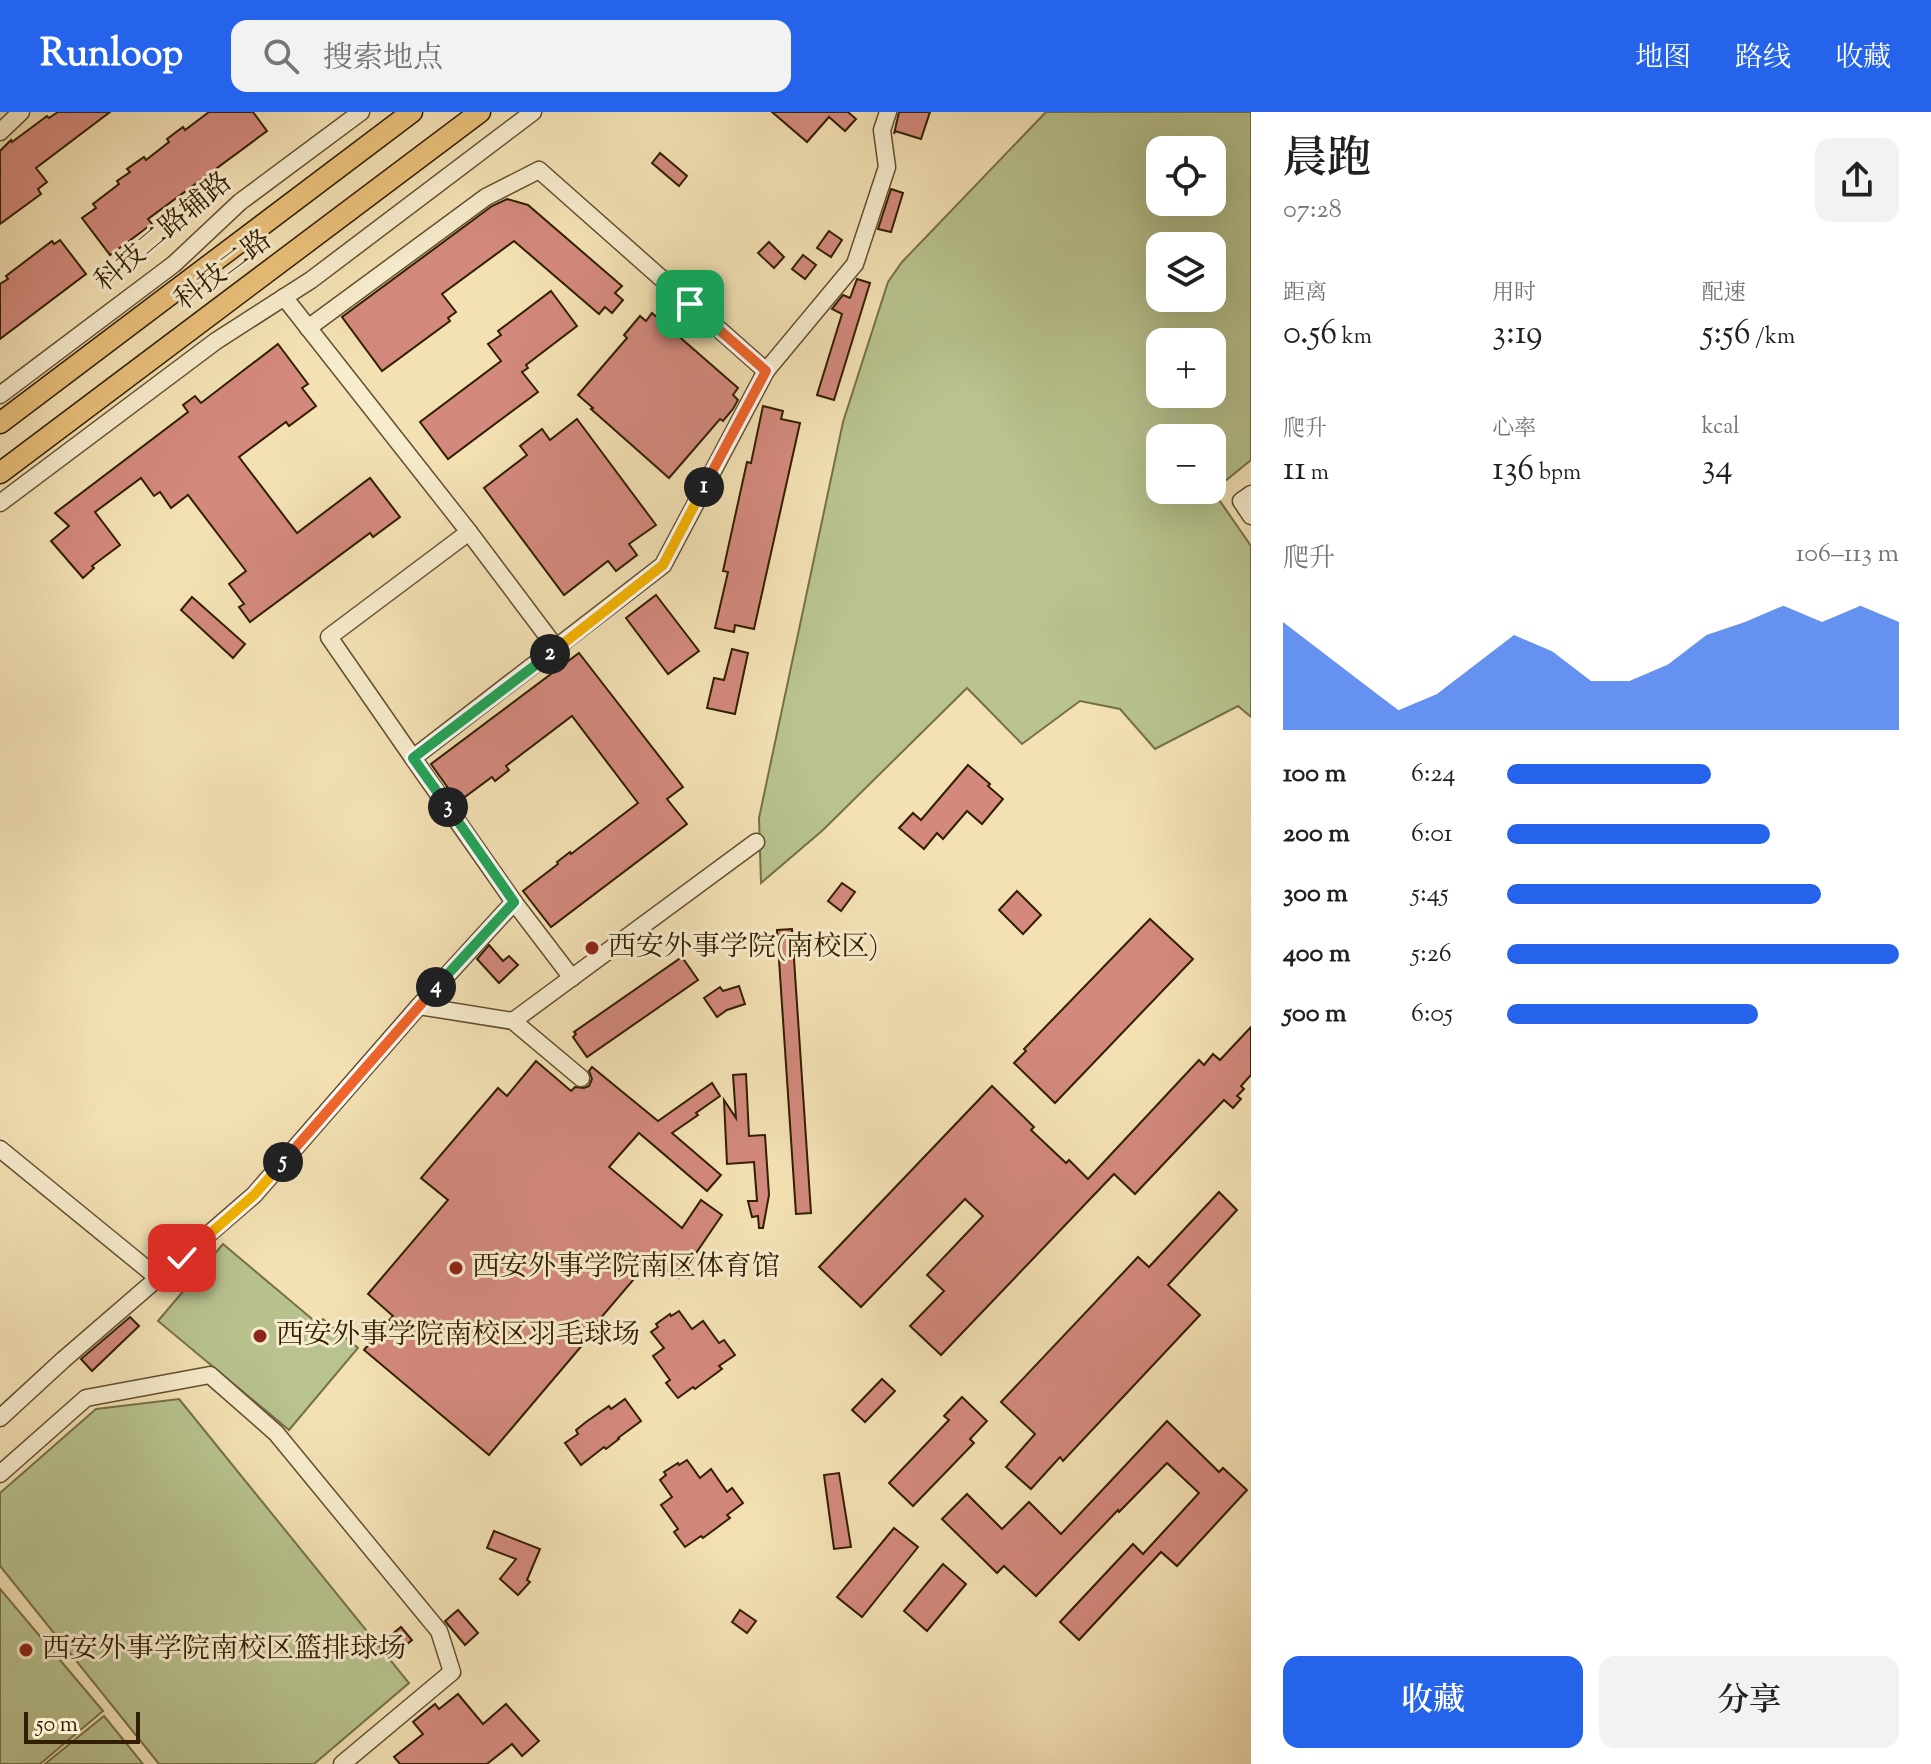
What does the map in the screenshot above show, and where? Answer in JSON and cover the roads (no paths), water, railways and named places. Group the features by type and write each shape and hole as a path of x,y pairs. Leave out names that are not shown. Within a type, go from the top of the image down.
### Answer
{"main road":[{"name":"科技二路","path":"0,423 412,112"},
{"name":"科技二路","path":"0,473 480,112"}],"street":[{"path":"0,132 21,112"},
{"name":"科技二路辅路","path":"0,395 174,264 240,202 361,112"},
{"path":"0,503 216,341 311,280 533,112"},
{"path":"413,758 663,565 766,371 855,264 887,167 882,130 888,112"},
{"path":"308,328 486,197 539,170 766,371"},
{"path":"284,297 557,649"},
{"path":"1251,494 1241,501 1251,516"},
{"path":"469,532 329,637 514,902 572,978"},
{"path":"513,1021 756,842"},
{"path":"0,1418 254,1195 514,902"},
{"path":"419,1006 513,1021 581,1078"},
{"path":"0,1149 158,1278"},
{"path":"0,1474 86,1398 210,1375 276,1433 439,1631 452,1672 342,1764"}],"place":[{"name":"西安外事学院(南校区)","path":"592,948"},
{"name":"西安外事学院南区体育馆","path":"456,1268"},
{"name":"西安外事学院南校区羽毛球场","path":"260,1336"},
{"name":"西安外事学院南校区篮排球场","path":"26,1650"}]}
